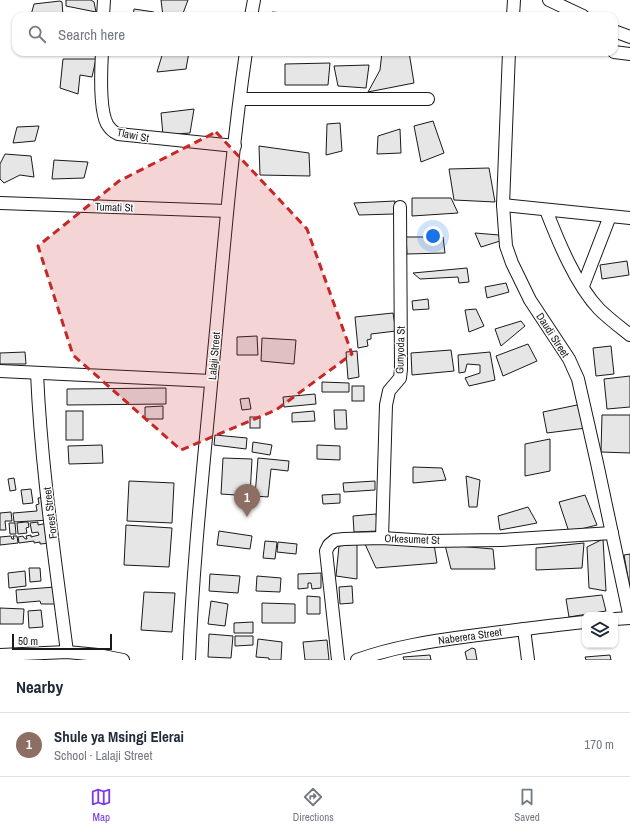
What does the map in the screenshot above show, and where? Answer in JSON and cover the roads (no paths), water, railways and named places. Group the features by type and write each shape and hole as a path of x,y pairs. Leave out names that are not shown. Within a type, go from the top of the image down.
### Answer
{"street":[{"path":"103,12 104,0"},
{"path":"252,12 254,0"},
{"path":"513,12 514,0"},
{"path":"549,0 574,12"},
{"path":"618,32 630,37"},
{"path":"618,52 630,54"},
{"name":"Tlawi St","path":"102,56 101,76 104,116 108,127 114,132 118,134 154,139 235,146"},
{"name":"Lalaji Street","path":"189,660 211,381 227,211 245,56"},
{"name":"Daudi Street","path":"509,56 503,205 505,239 512,263 530,300 568,359 578,378 630,618"},
{"path":"240,99 428,99"},
{"name":"Tumati St","path":"0,203 227,211"},
{"path":"503,205 630,218"},
{"name":"Gunyoda St","path":"382,538 386,404 389,391 400,378 401,369 400,207"},
{"path":"546,210 565,253 582,286 598,309 630,335"},
{"path":"582,286 610,216"},
{"path":"0,371 211,381"},
{"name":"Forest Street","path":"37,373 43,458 67,652"},
{"name":"Orkesumet St","path":"338,660 326,551 328,545 335,540 382,538 428,541 501,540 612,533"},
{"path":"618,619 630,618"},
{"name":"Naberera Street","path":"357,660 393,654 438,640 524,628 582,622"},
{"path":"524,628 528,660"},
{"path":"0,656 67,652 98,655 123,660"}],"place":[{"name":"Shule ya Msingi Elerai","path":"247,517"}]}
